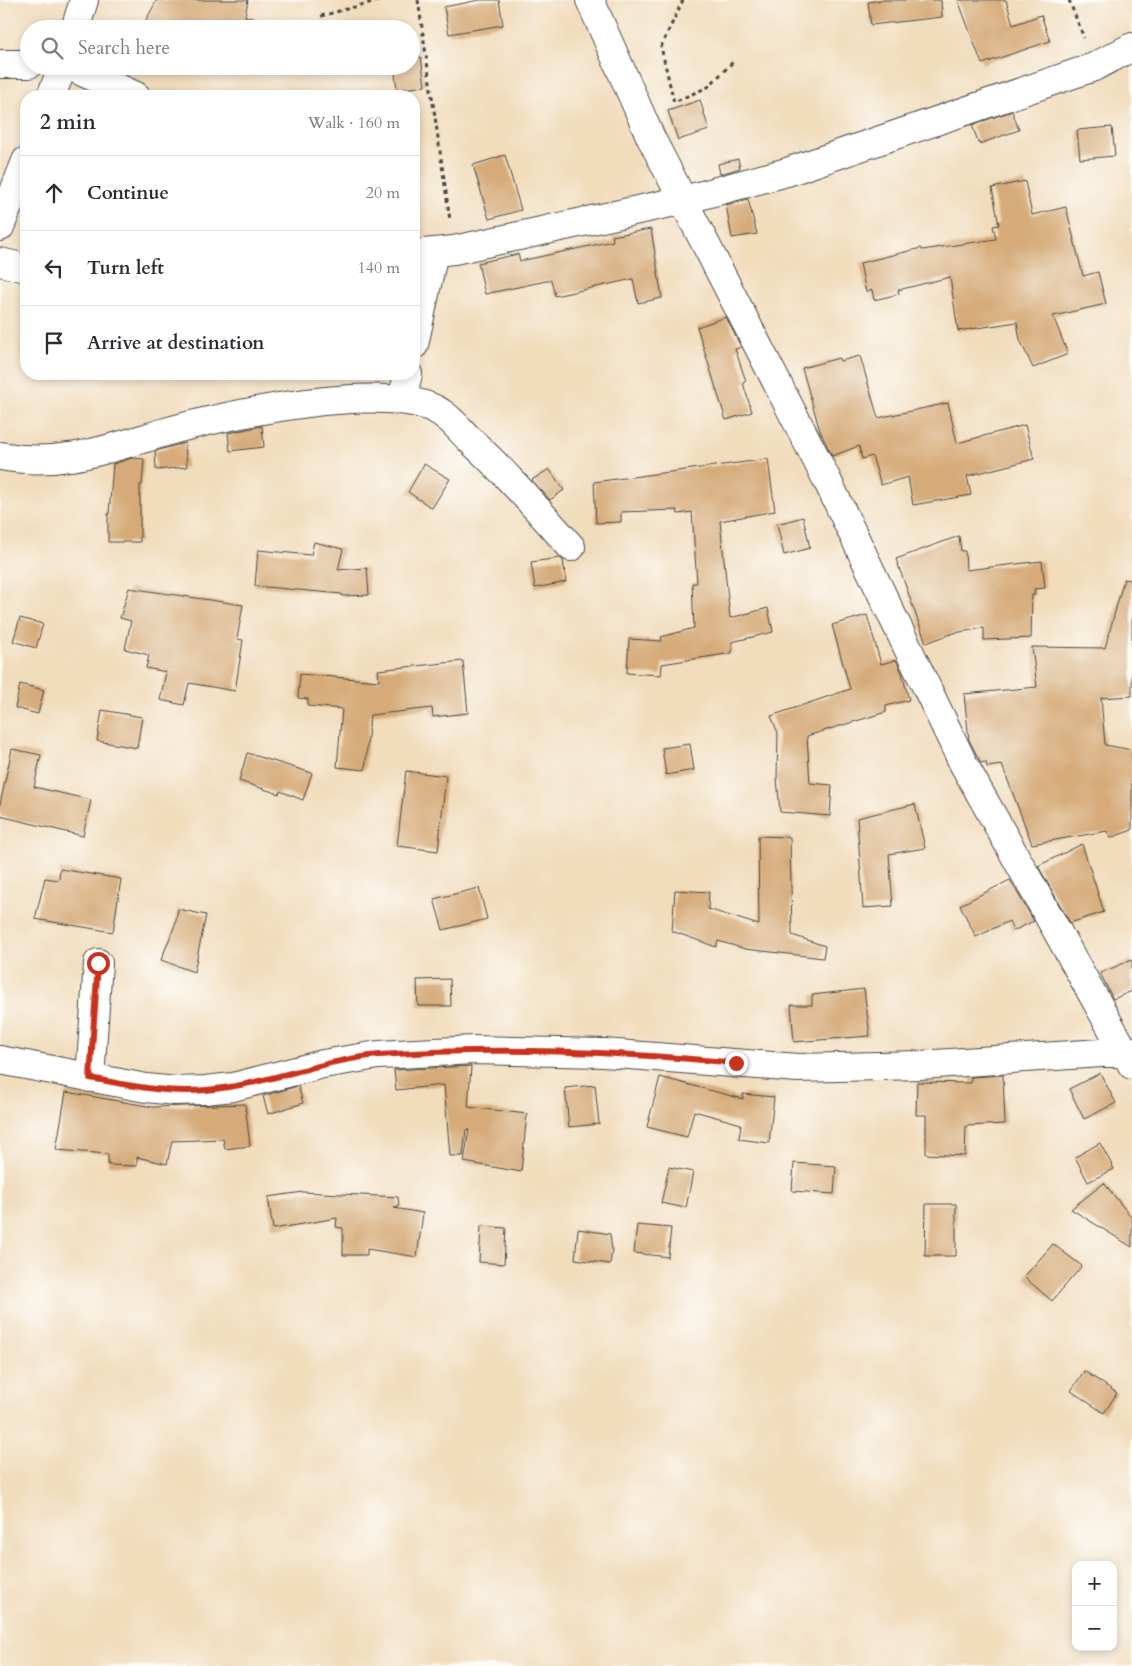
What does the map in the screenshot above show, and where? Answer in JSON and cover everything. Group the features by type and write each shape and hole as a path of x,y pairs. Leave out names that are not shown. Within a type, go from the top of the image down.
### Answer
{"street":[{"path":"78,20 84,0"},
{"path":"0,1060 146,1088 205,1090 233,1086 323,1064 378,1055 474,1050 604,1053 798,1068 1129,1056 963,763 827,480 651,138 590,0"},
{"path":"420,317 434,252 684,200 787,172 1094,67 1132,46"},
{"path":"0,64 20,64"},
{"path":"53,90 59,75"},
{"path":"89,75 123,90"},
{"path":"0,227 20,176"},
{"path":"0,262 20,267"},
{"path":"402,400 407,380"},
{"path":"0,456 24,460 51,461 99,452 198,422 278,406 344,400 402,400 424,404 442,413 494,461 571,547"},
{"path":"90,1078 98,963"}],"path":[{"path":"321,16 380,0"},
{"path":"418,0 419,20"},
{"path":"683,0 661,47 674,102 708,87 734,61"},
{"path":"1069,0 1094,67"},
{"path":"420,32 434,252"}],"building":[{"path":"157,0 248,0 245,16 257,20 146,20"},
{"path":"480,0 499,0 503,25 449,34 444,7"},
{"path":"881,0 941,0 942,17 871,25 868,2"},
{"path":"958,0 1006,0 1013,25 1041,15 1050,41 982,64"},
{"path":"420,57 425,86 397,90 395,75 420,75"},
{"path":"700,100 709,130 678,140 668,111"},
{"path":"1012,111 1019,130 979,144 972,125"},
{"path":"1112,127 1115,156 1080,159 1077,130"},
{"path":"505,155 521,210 489,219 473,165"},
{"path":"738,159 740,168 720,174 718,164"},
{"path":"1025,181 1032,215 1066,207 1083,276 1098,272 1106,304 1053,316 1068,354 1033,368 1020,340 1017,322 958,331 950,277 898,290 899,294 874,300 872,290 866,292 860,263 921,248 922,250 996,239 993,226 999,225 992,188"},
{"path":"748,199 757,234 732,238 726,205"},
{"path":"651,229 662,298 638,303 633,279 555,296 551,280 485,294 478,263 518,254 520,261 613,241 612,236"},
{"path":"726,317 741,347 735,349 746,381 743,383 752,412 726,420 697,327"},
{"path":"860,356 878,418 948,403 957,443 1025,425 1034,459 967,476 971,495 913,505 908,477 881,485 872,456 862,459 859,446 832,456 820,431 802,368 839,358 840,361"},
{"path":"262,426 264,447 230,451 228,433"},
{"path":"185,443 187,467 156,470 155,451"},
{"path":"132,458 144,459 142,485 140,485 140,542 108,542 108,514 113,464"},
{"path":"768,459 775,511 720,521 730,618 768,608 773,632 732,642 732,653 662,664 661,675 627,673 629,639 662,641 661,637 694,628 692,583 697,583 692,512 678,514 677,510 621,512 621,522 596,523 594,482"},
{"path":"424,464 450,479 432,508 408,492"},
{"path":"549,469 564,490 550,500 532,480"},
{"path":"803,517 810,548 784,555 777,524"},
{"path":"959,536 961,551 965,551 966,570 1042,561 1045,588 1034,589 1035,595 1032,595 1031,638 984,640 984,628 954,633 926,643 896,559"},
{"path":"314,542 343,549 338,570 367,568 369,595 342,596 342,594 255,586 258,550 311,555"},
{"path":"560,558 563,560 566,582 535,588 531,562"},
{"path":"1124,579 1132,580 1132,696 1101,698 1105,745 1132,750 1132,830 1110,838 1107,831 1032,844 1002,765 987,767 986,762 981,763 969,740 964,694 1037,687 1032,647 1105,648"},
{"path":"129,588 243,605 237,639 243,640 235,691 189,683 184,705 160,700 166,672 146,668 149,655 125,649 131,621 120,618"},
{"path":"867,615 881,664 896,660 902,673 909,700 886,706 886,712 807,736 810,783 832,785 830,816 780,812 777,778 778,733 771,716 850,689 832,625"},
{"path":"20,618 43,624 36,648 13,641"},
{"path":"463,661 468,713 433,717 432,708 370,715 365,770 337,767 342,709 308,706 308,699 298,698 300,674 379,681 378,670"},
{"path":"20,684 44,690 38,714 15,708"},
{"path":"102,710 142,717 137,748 97,741"},
{"path":"690,744 694,770 666,775 662,748"},
{"path":"12,749 41,755 34,787 91,800 83,836 0,816 0,804"},
{"path":"247,753 312,773 303,800 280,791 279,794 239,781"},
{"path":"406,771 446,776 438,851 397,846"},
{"path":"915,804 925,848 889,854 893,906 863,908 857,818"},
{"path":"758,836 790,837 792,935 825,946 823,958 745,949 718,941 716,947 672,931 675,890 709,892 708,909 759,925"},
{"path":"1082,844 1104,912 1070,923 1038,866"},
{"path":"60,869 121,879 113,932 35,919 45,878 59,880"},
{"path":"1010,880 1034,921 1013,931 1009,921 976,937 960,905"},
{"path":"479,888 487,919 443,930 434,899"},
{"path":"178,909 206,915 194,972 161,960 175,925"},
{"path":"1132,960 1132,991 1113,999 1100,973"},
{"path":"450,979 451,1006 418,1006 417,980"},
{"path":"864,989 870,1036 794,1042 791,1005 812,1005 812,995"},
{"path":"471,1066 468,1107 527,1114 521,1172 464,1162 469,1129 466,1130 463,1156 450,1156 444,1085 396,1090 394,1070"},
{"path":"1100,1073 1116,1103 1084,1119 1069,1089"},
{"path":"1003,1075 1005,1124 966,1126 965,1156 926,1154 926,1115 916,1115 917,1082 971,1083 971,1077"},
{"path":"660,1077 743,1099 743,1094 774,1097 769,1143 739,1139 741,1124 694,1111 687,1137 647,1127"},
{"path":"595,1085 599,1124 569,1127 565,1088"},
{"path":"298,1086 303,1103 268,1114 263,1096"},
{"path":"66,1092 153,1107 245,1104 250,1146 225,1149 223,1139 172,1141 167,1164 137,1157 137,1166 108,1165 108,1154 56,1150"},
{"path":"1100,1143 1114,1169 1088,1182 1075,1157"},
{"path":"794,1163 836,1166 834,1194 792,1191"},
{"path":"669,1167 693,1172 686,1208 661,1203"},
{"path":"1104,1183 1132,1218 1132,1247 1071,1209"},
{"path":"303,1192 398,1197 399,1207 394,1208 423,1213 417,1257 367,1249 367,1255 343,1255 343,1228 336,1227 337,1218 273,1229 268,1197"},
{"path":"926,1204 956,1204 956,1256 925,1256"},
{"path":"637,1225 671,1228 668,1257 634,1253"},
{"path":"481,1226 506,1228 504,1264 479,1262"},
{"path":"578,1229 610,1234 612,1250 610,1264 575,1259"},
{"path":"1053,1244 1082,1266 1052,1301 1024,1277"},
{"path":"1084,1371 1117,1393 1104,1413 1071,1391"}],"route":[{"path":"98,963 93,1013 90,1078 146,1088 176,1091 205,1090 233,1086 323,1064 378,1055 474,1050 604,1053 736,1063"}]}
